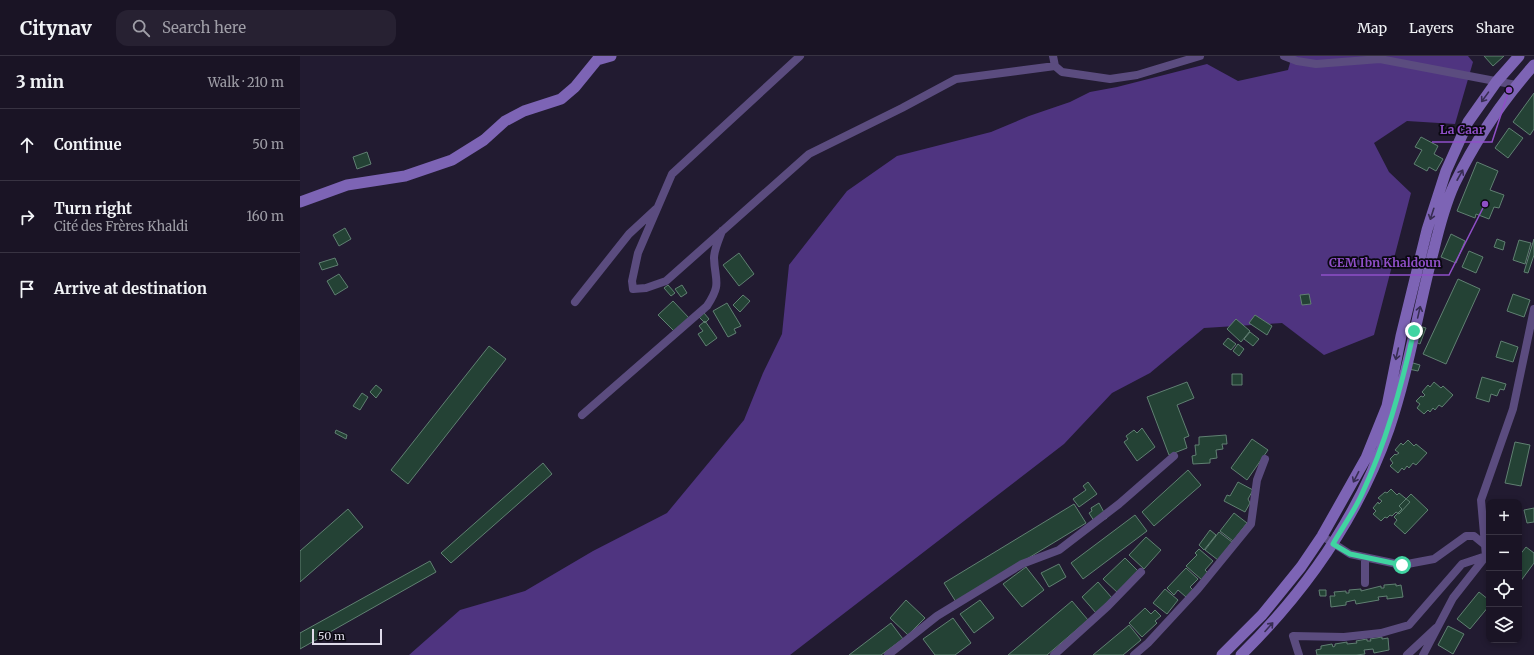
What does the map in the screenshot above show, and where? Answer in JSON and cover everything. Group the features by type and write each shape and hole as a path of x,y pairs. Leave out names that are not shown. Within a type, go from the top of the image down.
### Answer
{"main road":[{"path":"300,202 347,185 405,176 452,160 484,140 505,121 524,111 561,99 575,87 597,60 611,56"},
{"path":"1222,655 1262,615 1301,567 1322,536 1366,458 1386,406 1425,236 1446,171 1468,122 1497,81 1519,56"},
{"path":"1241,655 1287,607 1333,544 1360,498 1389,429 1399,395 1432,254 1454,186 1479,138 1516,85 1533,69"}],"street":[{"path":"800,56 672,174 638,253 632,281 633,289 646,288 666,281 809,154 902,108 956,79 1055,66"},
{"path":"1053,56 1055,66 1062,72 1110,79 1137,75 1200,56"},
{"path":"1284,56 1297,61 1316,64 1380,59 1516,85"},
{"path":"575,302 629,234 658,207"},
{"path":"582,415 707,306 716,293 717,278 714,257 722,230"},
{"path":"1423,655 1453,598 1486,556 1481,500 1512,409 1534,309"},
{"path":"888,655 938,616 1022,564 1059,550 1119,504 1174,456"},
{"path":"1134,655 1198,590 1251,524 1257,480 1264,458"},
{"path":"1322,536 1350,554 1402,565 1434,559 1466,536 1474,536 1485,545"},
{"path":"1299,655 1293,636 1344,637 1381,633 1409,625 1462,564 1486,556"},
{"path":"1365,558 1365,583"},
{"path":"1054,655 1108,606 1141,572"},
{"path":"1407,655 1440,624"}],"shaded area":[{"path":"1292,56 1468,56 1473,62 1455,124 1407,121 1374,143 1389,172 1411,193 1374,335 1324,355 1282,323 1204,328 1150,373 1112,393 1064,444 790,655 409,655 460,610 525,591 593,551 667,513 744,420 763,373 782,334 789,265 847,191 897,156 991,132 1029,116 1070,102 1090,92 1117,87 1207,64 1238,81 1288,70"}],"building":[{"path":"1484,56 1504,56 1493,66"},
{"path":"1534,93 1534,129 1530,135 1513,122"},
{"path":"1509,128 1523,138 1508,158 1495,148"},
{"path":"1421,137 1438,146 1434,154 1443,159 1436,171 1429,167 1427,171 1414,164 1422,150 1415,147"},
{"path":"367,152 371,164 357,169 353,157"},
{"path":"1477,162 1498,171 1490,190 1504,195 1499,208 1494,207 1489,219 1476,214 1475,218 1457,211"},
{"path":"345,228 351,239 339,246 333,235"},
{"path":"1451,234 1465,241 1456,263 1441,257"},
{"path":"1497,239 1505,242 1503,250 1494,247"},
{"path":"1534,239 1534,255 1528,273 1524,272"},
{"path":"1519,240 1531,243 1525,264 1513,260"},
{"path":"1469,251 1483,257 1476,273 1462,267"},
{"path":"739,253 754,274 739,286 723,265"},
{"path":"335,258 338,265 322,270 319,263"},
{"path":"339,274 348,287 335,295 327,281"},
{"path":"1458,279 1480,289 1446,364 1423,354"},
{"path":"668,285 675,293 671,296 664,288"},
{"path":"682,285 687,293 681,297 675,289"},
{"path":"1309,294 1311,304 1302,305 1300,295"},
{"path":"1513,294 1530,300 1524,317 1507,311"},
{"path":"743,295 750,301 740,312 733,305"},
{"path":"673,301 689,318 675,332 658,315"},
{"path":"727,303 741,326 734,329 736,333 728,337 713,311"},
{"path":"704,313 709,319 705,323 699,317"},
{"path":"1255,315 1272,326 1267,335 1249,323"},
{"path":"1236,319 1250,331 1241,342 1227,329"},
{"path":"705,321 717,338 706,346 698,334 703,331 699,326"},
{"path":"1419,326 1426,328 1420,344 1413,341"},
{"path":"1250,332 1259,339 1253,346 1244,339"},
{"path":"1228,338 1236,344 1231,350 1223,344"},
{"path":"1501,341 1518,347 1513,362 1496,357"},
{"path":"1238,344 1244,349 1239,356 1233,351"},
{"path":"489,346 506,359 408,484 391,470"},
{"path":"1406,361 1420,365 1418,371 1404,368"},
{"path":"1232,374 1242,374 1242,385 1232,385"},
{"path":"1482,377 1506,384 1504,390 1500,389 1497,396 1491,394 1489,402 1476,398"},
{"path":"1187,382 1194,398 1177,405 1189,436 1184,438 1187,448 1169,455 1147,397"},
{"path":"1434,382 1441,388 1443,386 1453,395 1442,407 1439,405 1435,410 1433,408 1430,412 1428,410 1424,414 1417,408 1420,404 1416,401 1421,396 1423,397 1425,395 1422,392 1428,385 1430,387"},
{"path":"376,385 382,390 376,398 370,392"},
{"path":"362,393 368,397 360,410 353,406"},
{"path":"1142,428 1155,447 1137,461 1124,442 1128,439 1126,436 1134,430 1137,433"},
{"path":"336,430 347,435 346,439 335,433"},
{"path":"1226,435 1227,444 1222,444 1223,449 1216,450 1217,458 1210,459 1210,463 1193,464 1192,456 1196,455 1195,445 1199,445 1199,437"},
{"path":"1252,439 1268,450 1247,480 1231,468"},
{"path":"1408,440 1414,446 1416,444 1427,453 1416,465 1413,463 1409,468 1407,466 1404,470 1402,468 1398,473 1390,466 1393,463 1390,459 1395,454 1396,455 1399,453 1395,450 1401,443 1403,445"},
{"path":"1515,442 1530,445 1521,486 1505,483"},
{"path":"543,463 552,474 451,563 441,553"},
{"path":"1188,470 1201,485 1154,526 1142,512"},
{"path":"1088,482 1097,494 1079,507 1073,499 1086,490 1083,486"},
{"path":"1238,482 1253,490 1248,499 1250,503 1245,512 1224,501 1227,495 1230,496"},
{"path":"1391,489 1397,495 1399,493 1410,502 1399,514 1396,512 1392,516 1390,515 1387,518 1385,517 1381,521 1373,514 1376,511 1373,508 1378,502 1379,504 1382,501 1378,498"},
{"path":"1411,494 1428,510 1405,534 1394,524 1397,520 1394,517 1402,509 1399,506"},
{"path":"1099,503 1107,518 1096,524 1089,513 1092,511 1091,508"},
{"path":"1074,504 1086,523 956,602 944,583"},
{"path":"1534,508 1534,522 1527,523 1524,510"},
{"path":"348,509 363,527 300,582 300,551"},
{"path":"1234,513 1247,523 1233,541 1220,531"},
{"path":"1135,515 1147,531 1083,579 1071,563"},
{"path":"1210,530 1216,535 1204,550 1199,545"},
{"path":"1219,532 1232,542 1218,560 1205,550"},
{"path":"1146,537 1161,550 1144,569 1129,555"},
{"path":"1526,547 1534,553 1534,563 1522,579 1522,571 1522,552"},
{"path":"1199,549 1213,561 1205,570 1208,573 1202,580 1186,566 1197,555 1195,553"},
{"path":"1125,558 1139,572 1118,593 1103,579"},
{"path":"430,561 436,572 300,649 300,633"},
{"path":"1059,564 1066,577 1049,587 1041,573"},
{"path":"1026,567 1044,590 1022,607 1003,584"},
{"path":"1186,568 1198,579 1190,587 1193,590 1186,597 1178,590 1174,595 1167,588"},
{"path":"1098,582 1112,598 1096,613 1082,597"},
{"path":"1396,584 1396,586 1401,585 1403,597 1387,599 1387,596 1378,597 1379,600 1356,604 1355,600 1346,602 1346,605 1331,607 1330,596 1335,596 1334,592 1346,591 1346,593 1349,593 1349,590 1361,589 1361,591 1381,586 1381,588 1384,588 1384,585"},
{"path":"1165,589 1178,600 1167,614 1153,603"},
{"path":"1319,590 1326,590 1326,596 1320,596"},
{"path":"1479,592 1486,598 1486,610 1470,629 1457,619"},
{"path":"906,600 925,618 908,635 890,618"},
{"path":"980,600 994,618 974,633 960,614"},
{"path":"1072,601 1088,620 1047,655 1008,655"},
{"path":"1145,608 1151,614 1155,610 1161,616 1155,621 1157,623 1142,637 1129,623"},
{"path":"953,618 971,643 955,655 935,655 923,639"},
{"path":"891,623 903,639 881,655 849,655"},
{"path":"1129,625 1141,640 1123,655 1093,655"},
{"path":"1448,626 1464,634 1453,654 1438,645"},
{"path":"1382,637 1382,639 1388,638 1389,650 1374,653 1373,649 1364,650 1365,654 1356,655 1317,655 1316,650 1321,649 1321,646 1332,644 1333,647 1335,644 1347,642 1347,644 1357,643 1356,641 1367,639 1367,641 1371,641 1370,639"}],"place":[{"name":"La Caar","path":"1509,90"},
{"name":"CEM Ibn Khaldoun","path":"1485,204"}],"route":[{"path":"1402,565 1350,554 1333,544 1360,498 1389,429 1399,395 1414,331"}]}
